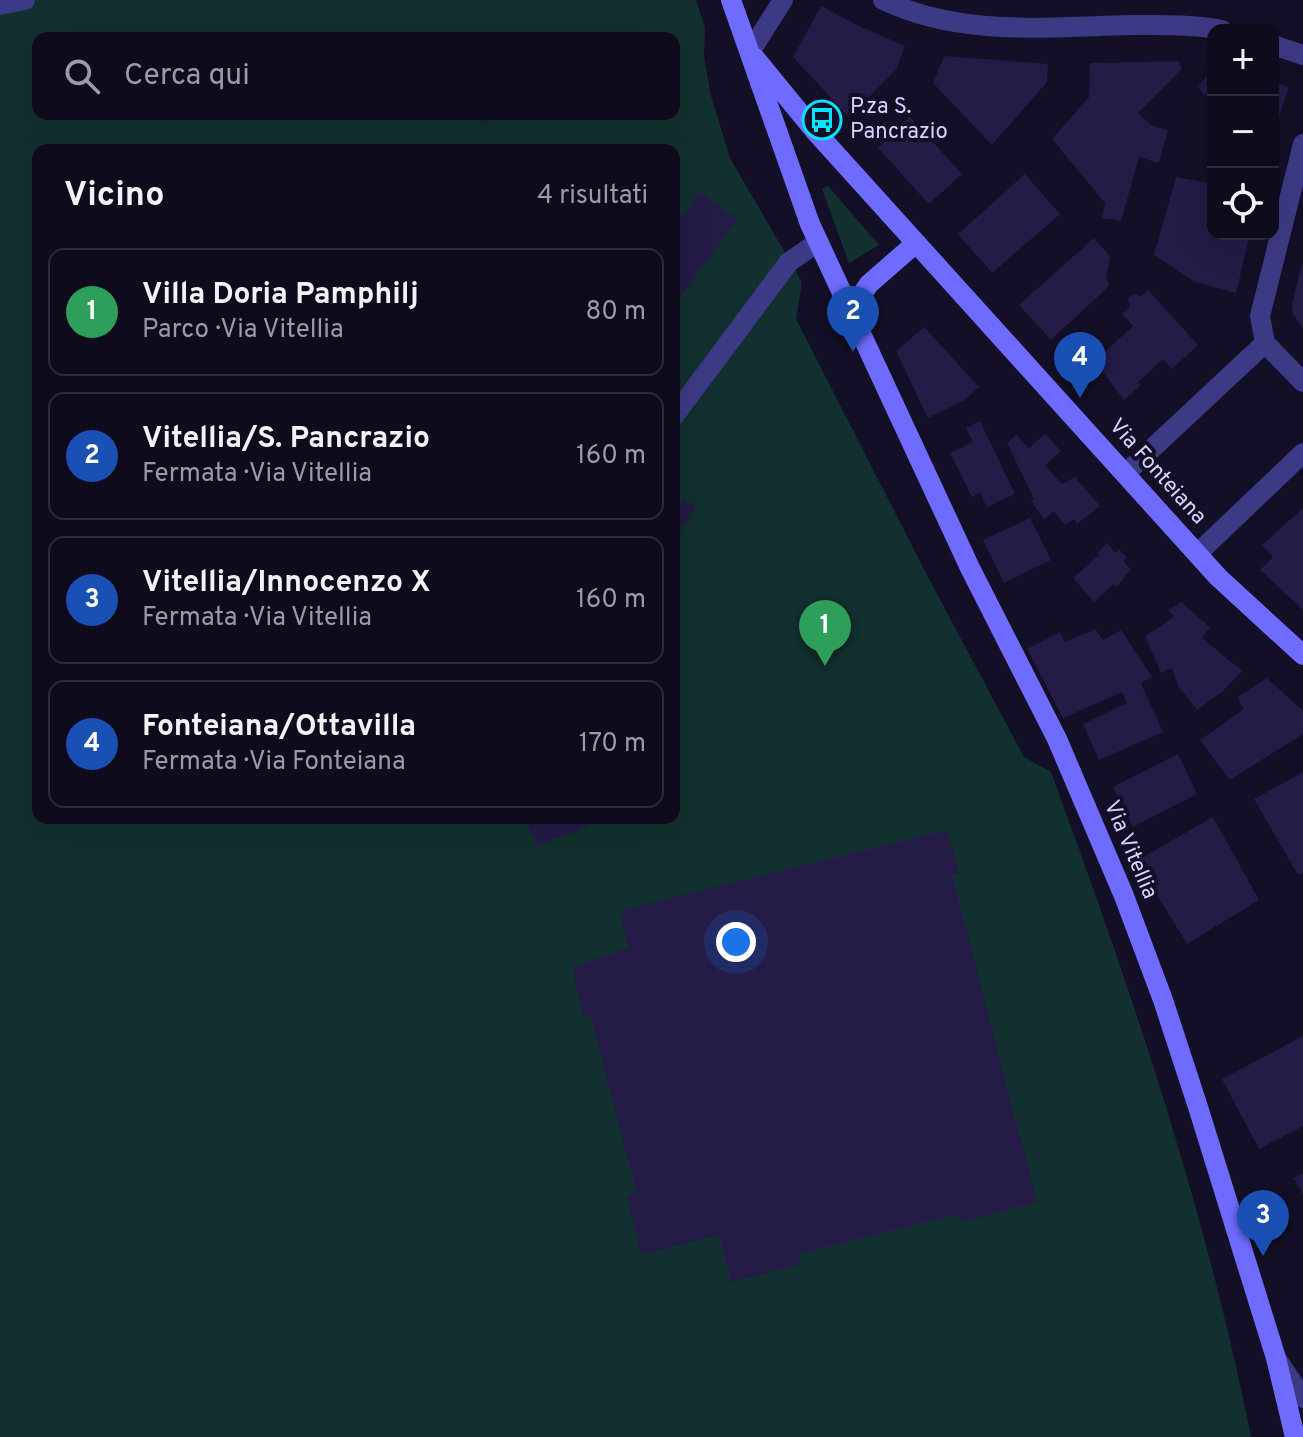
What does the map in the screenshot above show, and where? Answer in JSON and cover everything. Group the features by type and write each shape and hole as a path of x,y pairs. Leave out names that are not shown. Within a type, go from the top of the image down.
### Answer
{"street":[{"path":"0,5 25,0"},
{"name":"Via Vitellia","path":"731,0 818,242 939,504 1057,739 1124,896 1168,1013 1276,1358 1295,1437"},
{"path":"750,52 783,0"},
{"path":"883,0 926,16 985,26 1180,25 1207,28"},
{"path":"1279,47 1303,55"},
{"name":"Via Fonteiana","path":"750,52 814,130 1234,593 1303,655"},
{"path":"1303,144 1262,305 1260,324 1265,343 1303,382"},
{"path":"680,408 789,262 818,242"},
{"path":"851,310 869,284 916,243"},
{"path":"1126,473 1265,343"},
{"path":"1198,553 1303,453"},
{"path":"1276,1358 1303,1398"}],"green space":[{"path":"0,0 696,0 705,28 704,56 711,96 730,158 802,282 796,319 1024,757 1051,772 1138,1018 1189,1184 1233,1352 1251,1437 0,1437"},
{"path":"828,186 879,245 849,263 822,189"}],"building":[{"path":"821,6 905,46 896,70 849,117 793,57"},
{"path":"944,56 1048,64 1047,82 992,145 933,83"},
{"path":"1179,61 1182,69 1138,113 1152,126 1168,130 1159,163 1139,157 1121,221 1102,218 1105,203 1052,139 1089,97 1090,63"},
{"path":"1207,76 1207,95 1198,86"},
{"path":"1279,84 1289,87 1279,114"},
{"path":"910,117 962,174 929,204 878,148"},
{"path":"1025,174 1060,214 992,273 958,234"},
{"path":"1176,177 1207,183 1207,240 1249,240 1236,293 1195,282 1154,255"},
{"path":"700,192 737,219 680,297 680,220"},
{"path":"1094,238 1110,256 1106,279 1110,285 1051,340 1019,305"},
{"path":"1302,264 1303,329 1293,314 1292,304"},
{"path":"1148,290 1198,345 1172,369 1163,359 1124,400 1095,361 1133,326 1122,314 1130,307 1128,298 1135,294 1141,297"},
{"path":"924,327 979,387 965,400 928,418 896,351"},
{"path":"980,421 1015,494 987,507 980,493 972,497 950,453 973,442 966,428"},
{"path":"1045,434 1061,451 1045,466 1062,484 1075,477 1100,506 1077,524 1074,519 1065,525 1054,511 1044,520 1031,500 1034,499 1007,443 1016,435 1029,448"},
{"path":"684,499 696,506 680,531 680,506"},
{"path":"1303,508 1303,610 1260,570 1273,557 1262,545"},
{"path":"1030,518 1051,560 1004,583 983,540"},
{"path":"1107,543 1115,553 1119,549 1127,558 1123,561 1131,570 1116,587 1114,584 1094,602 1073,578 1099,555 1097,553"},
{"path":"1181,602 1210,627 1202,638 1242,671 1223,691 1197,710 1178,686 1172,668 1161,673 1145,636 1174,617 1168,610"},
{"path":"1095,629 1103,640 1121,630 1152,677 1141,683 1163,732 1099,760 1083,724 1127,703 1122,692 1063,718 1027,649 1060,632 1065,642"},
{"path":"1267,678 1303,711 1303,734 1230,780 1200,740 1244,709 1237,697"},
{"path":"1178,754 1197,794 1133,827 1113,787"},
{"path":"1303,772 1303,873 1298,875 1254,799"},
{"path":"1213,817 1259,900 1187,944 1136,861"},
{"path":"528,824 587,826 537,846"},
{"path":"947,830 959,873 952,875 1037,1202 961,1222 958,1214 798,1254 800,1264 731,1282 719,1235 641,1255 627,1195 637,1193 590,1015 584,1016 572,967 629,948 620,911"},
{"path":"1303,1036 1303,1126 1259,1149 1222,1079"},
{"path":"1303,1173 1303,1195 1294,1178"}],"place":[{"name":"P.za S. Pancrazio","path":"822,120"},
{"name":"Vitellia/S. Pancrazio","path":"853,352"},
{"name":"Fonteiana/Ottavilla","path":"1080,398"},
{"name":"Villa Doria Pamphilj","path":"825,666"},
{"name":"Vitellia/Innocenzo X","path":"1263,1256"}]}
